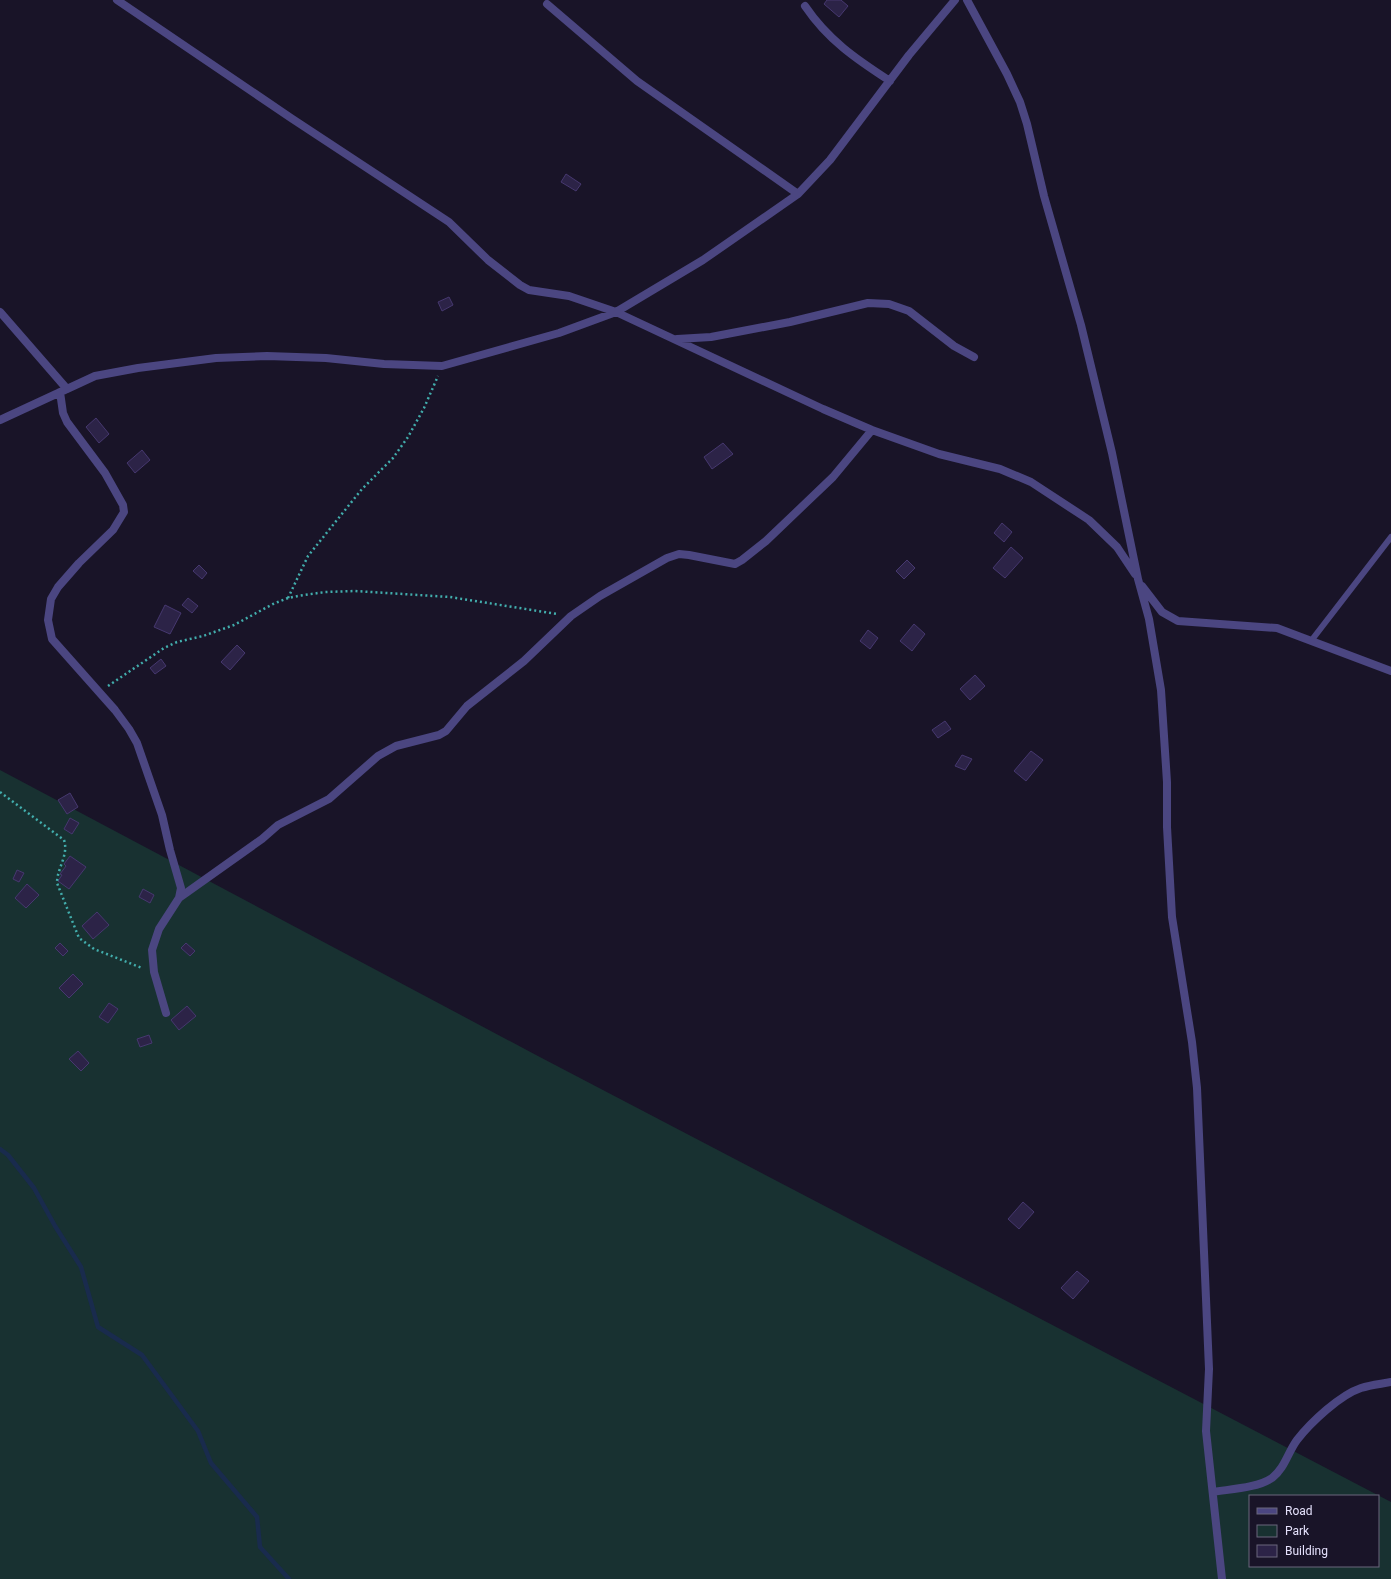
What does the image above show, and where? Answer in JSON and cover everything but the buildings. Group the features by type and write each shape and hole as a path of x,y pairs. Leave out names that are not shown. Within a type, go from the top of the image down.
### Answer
{"street":[{"path":"117,0 291,118 449,222 488,260 520,285 535,291 569,296 616,312 823,409 872,430 928,450 1000,469 1030,482 1090,520 1117,547 1155,605 1166,615 1178,622 1277,628 1391,671"},
{"path":"0,420 94,376 216,358 267,356 326,358 384,364 442,366 559,333 616,312 703,260 798,194 830,160 956,0"},
{"path":"967,0 1007,74 1020,102 1027,124 1044,196 1081,325 1112,453 1138,579 1149,619 1161,690 1167,782 1167,827 1172,917 1192,1042 1197,1088 1209,1369 1206,1431 1222,1579"},
{"path":"547,4 638,81 798,194"},
{"path":"805,6 818,26 831,38 890,82"},
{"path":"676,339 711,337 790,322 868,303 889,304 909,311 954,346 974,357"},
{"path":"0,312 63,390 62,413 105,473 123,505 124,512 113,530 79,563 58,587 51,599 48,620 52,639 116,710 137,743 162,815 181,888 179,898 155,938 152,950 154,972 166,1013"},
{"path":"179,898 262,839 278,825 297,817 329,799 378,756 396,746 439,735 446,731 467,706 524,661 571,616 600,596 667,558 690,555 735,564 742,560 766,541 833,477 872,430"},
{"path":"1213,1492 1249,1486 1272,1478 1283,1466 1297,1441 1318,1418 1348,1394 1360,1388 1391,1382"}],"lane":[{"path":"1311,641 1391,537"}],"path":[{"path":"288,598 308,556 362,489 393,458 408,437 424,408 442,366"},
{"path":"99,692 164,648 177,642 203,636 234,625 288,598 326,592 355,591 450,597 571,616"},
{"path":"0,792 64,840 66,846 57,883 78,938 94,949 154,972"}],"green space":[{"path":"0,770 536,1055 1378,1495 1249,1495 1249,1567 1379,1567 1379,1496 1391,1502 1391,1579 0,1579"}],"waterway":[{"path":"0,1149 8,1155 34,1188 55,1226 81,1267 98,1327 142,1355 198,1431 211,1463 257,1517 260,1547 289,1579"}]}
